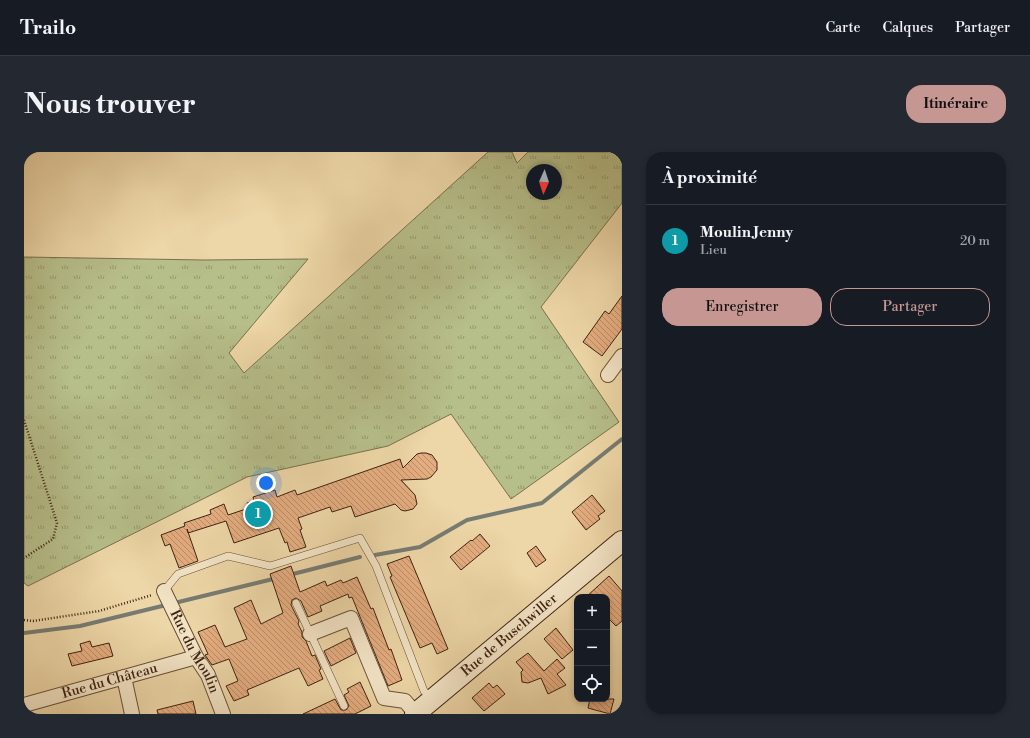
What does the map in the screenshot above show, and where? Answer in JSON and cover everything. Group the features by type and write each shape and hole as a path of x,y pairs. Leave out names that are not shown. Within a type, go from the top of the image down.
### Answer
{"street":[{"path":"608,375 622,356"},
{"name":"Rue de Buschwiller","path":"415,714 622,541"},
{"name":"Rue du Moulin","path":"165,593 196,657 208,675 223,714"},
{"path":"310,634 351,618 384,698 405,701 415,714"},
{"name":"Rue du Château","path":"29,707 124,677 196,657"},
{"path":"124,677 132,714"}],"lane":[{"path":"165,593 178,574 228,556 270,566 360,538 376,566 424,691 432,699"},
{"path":"296,603 344,706"}],"path":[{"path":"24,420 57,523 53,539 24,558"},
{"path":"24,620 33,621 99,611 165,593"}],"green space":[{"path":"488,152 512,152 517,163 528,152 622,152 622,203 541,307 619,422 511,499 451,414 388,446 247,477 28,586 24,583 24,257 204,260 308,259 229,353 244,373"}],"building":[{"path":"622,296 622,329 602,356 583,342 605,311 609,314"},
{"path":"421,453 432,455 437,462 437,470 427,479 401,480 415,495 417,504 413,509 405,511 401,510 395,504 355,517 351,506 332,512 330,507 298,518 302,529 300,530 306,547 290,552 287,542 285,543 279,528 234,543 226,521 188,533 198,561 179,568 170,544 165,546 161,535 185,526 184,523 211,514 210,510 224,504 228,515 249,508 247,503 254,501 253,497 275,490 277,497 295,490 297,495 400,459 403,468 417,454"},
{"path":"592,495 605,511 598,516 600,519 586,530 572,512"},
{"path":"480,534 490,546 461,570 450,557"},
{"path":"536,546 546,560 536,567 527,553"},
{"path":"409,556 448,649 437,654 432,643 420,648 390,577 392,576 387,564"},
{"path":"291,566 300,592 325,581 327,586 341,580 343,583 357,577 371,609 373,608 389,650 391,649 402,680 388,686 352,597 349,598 348,594 320,606 322,611 308,617 301,601 296,598 292,600 291,605 299,621 298,624 302,632 302,637 306,641 312,656 315,655 321,669 319,670 323,679 308,686 299,668 247,690 249,695 234,701 226,686 238,681 229,659 212,665 205,655 208,654 198,632 215,625 225,647 247,639 234,608 251,600 261,624 283,613 270,574"},
{"path":"609,576 622,591 622,621 616,626 610,620 610,594 589,594"},
{"path":"556,628 573,650 562,659 544,639"},
{"path":"350,638 356,653 331,666 324,651"},
{"path":"90,641 92,647 109,643 113,656 72,666 68,654 82,651 80,644"},
{"path":"528,653 544,671 557,659 565,668 557,674 566,685 548,694 541,678 528,683 522,682 521,672 523,670 516,662"},
{"path":"360,682 371,706 355,714 303,714 335,699 341,710 346,710 349,706 344,695 349,692 347,689"},
{"path":"489,683 493,688 497,685 505,694 484,711 472,698"},
{"path":"610,699 614,699 610,714 588,708 589,702 610,702"},
{"path":"193,701 196,714 158,714 157,710"}],"waterway":[{"path":"375,555 420,547 467,520 542,503 622,439"},
{"path":"289,575 360,557"},
{"path":"24,633 80,626 277,578"}],"place":[{"name":"Moulin Jenny","path":"258,514"}]}
